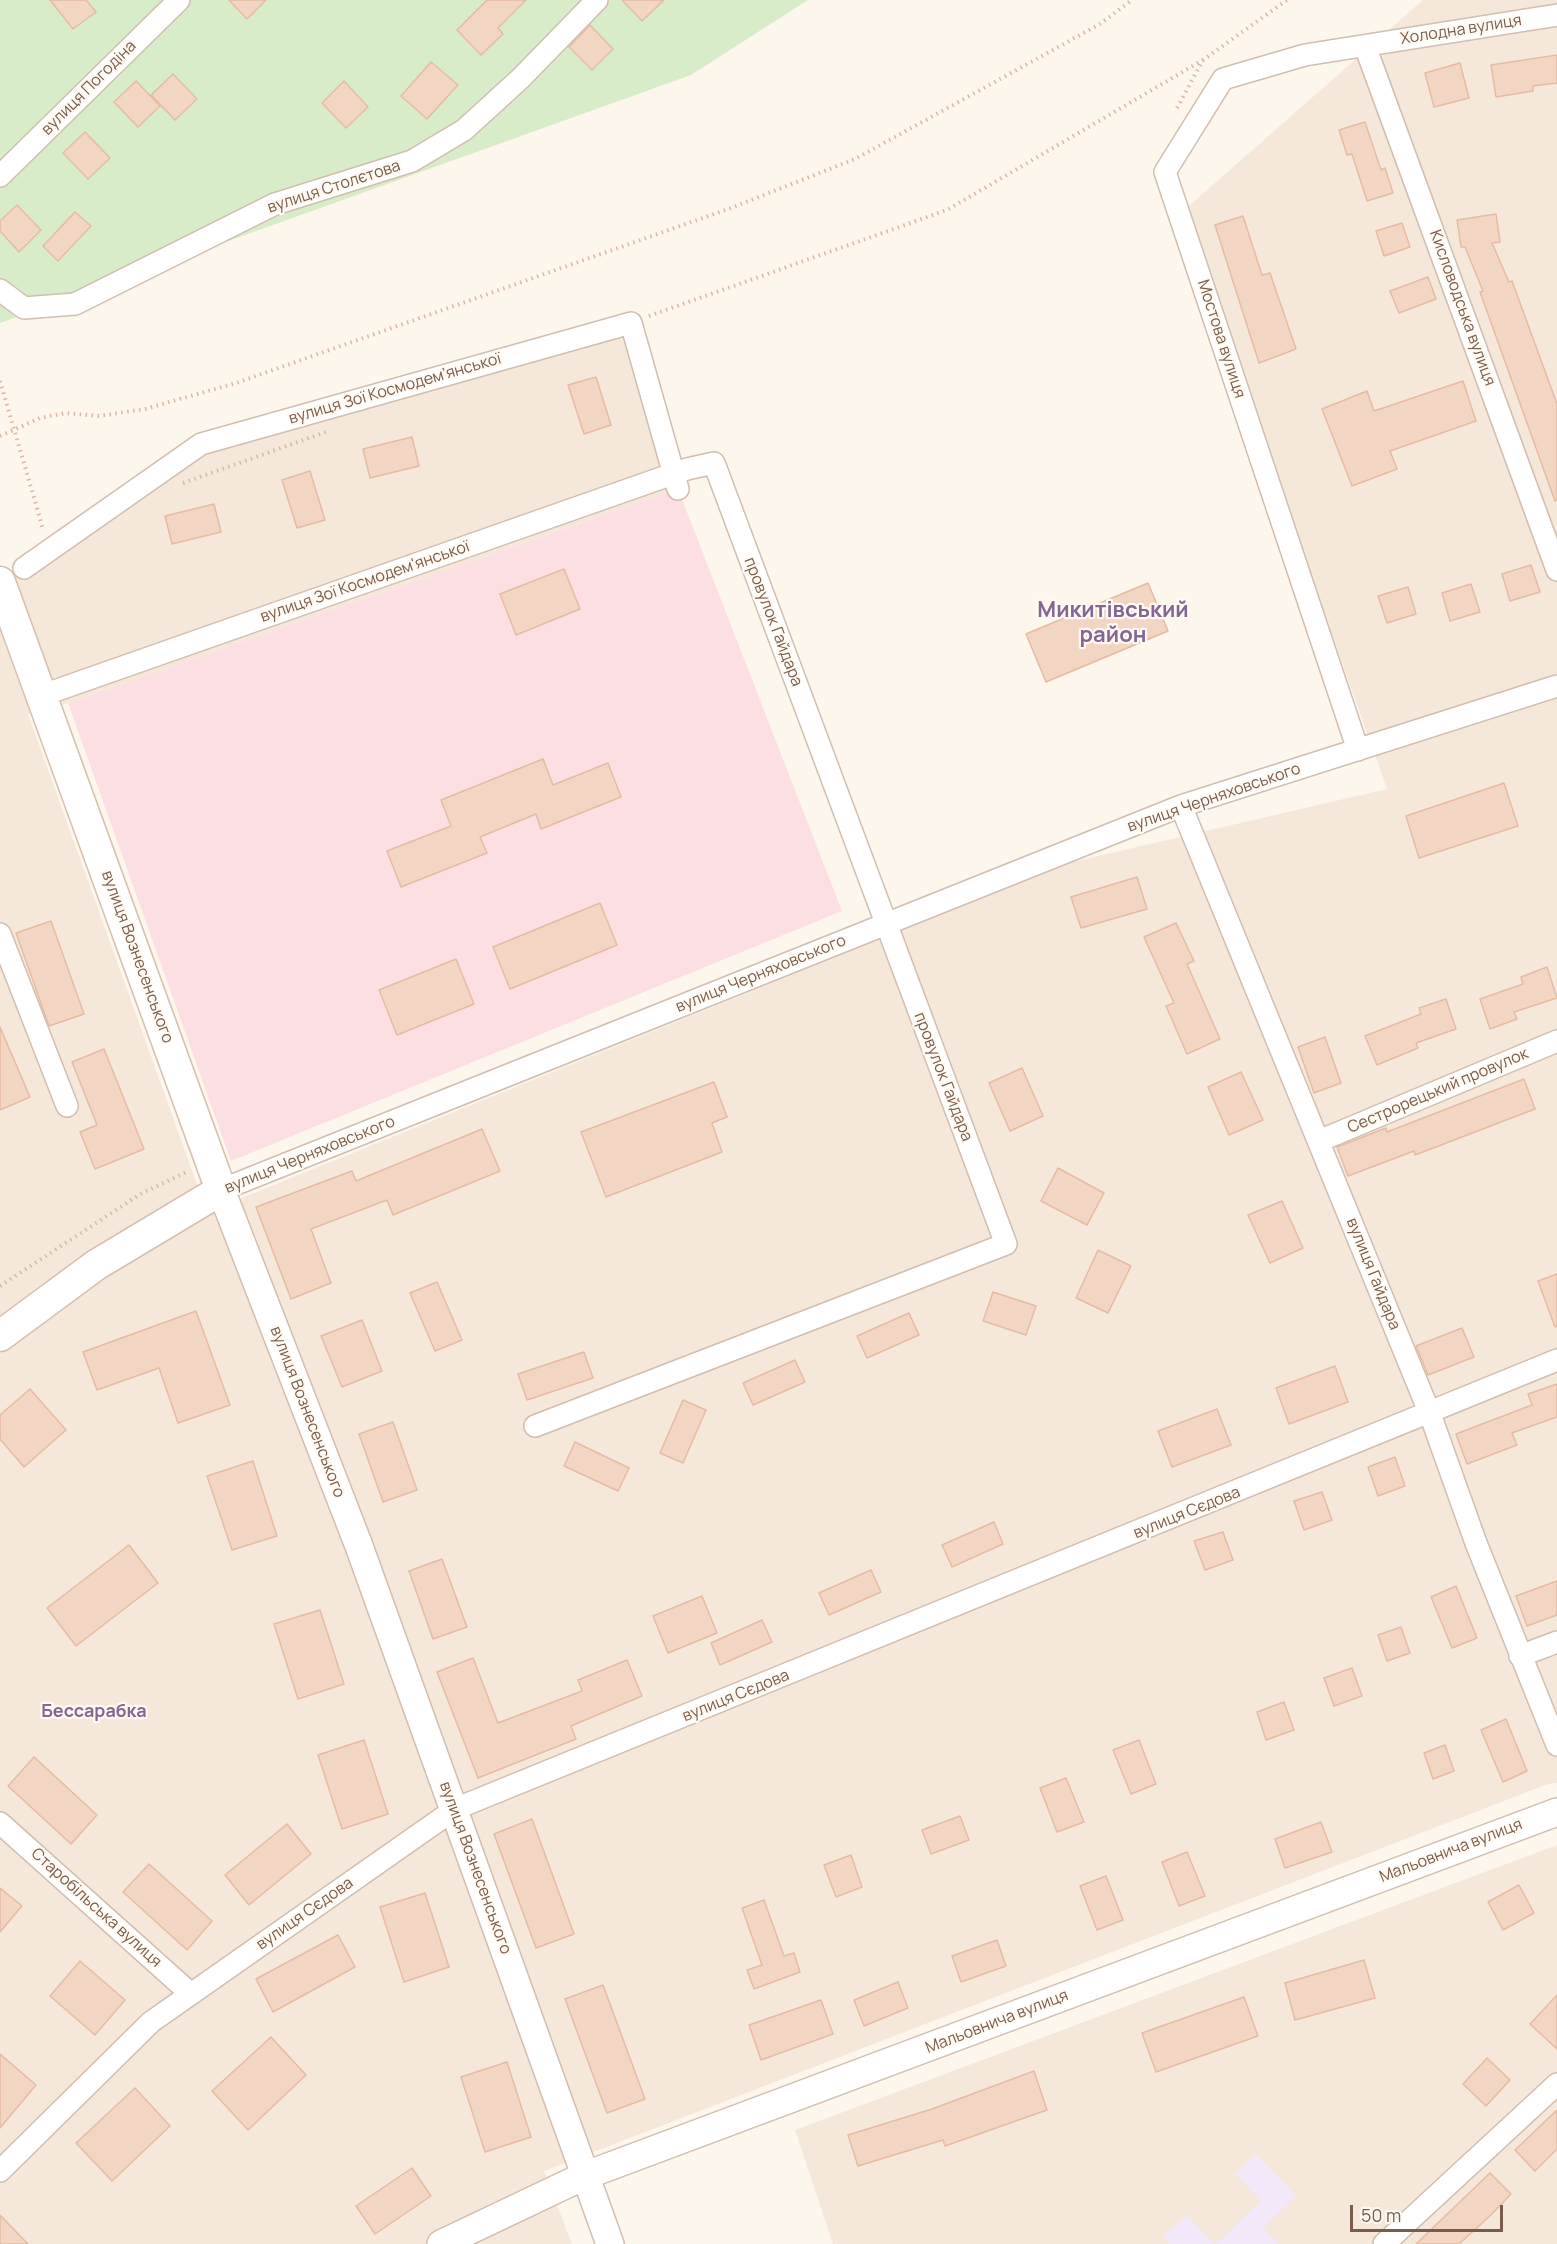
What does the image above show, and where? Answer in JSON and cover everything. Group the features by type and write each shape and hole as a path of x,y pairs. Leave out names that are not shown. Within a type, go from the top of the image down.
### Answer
{"main road":[{"name":"вулиця Вознесенського","path":"9,581 43,695 221,1190"},
{"name":"вулиця Черняховського","path":"0,1336 96,1265 221,1190"}],"street":[{"name":"вулиця Погодіна","path":"0,177 179,0"},
{"name":"вулиця Столєтова","path":"0,290 24,308 75,304 275,204 412,161 465,130 521,78 597,0"},
{"name":"Холодна вулиця","path":"1365,46 1557,15"},
{"name":"Кисловодська вулиця","path":"1365,46 1557,570"},
{"name":"Мостова вулиця","path":"1358,750 1165,172 1223,79 1305,55 1365,46"},
{"name":"вулиця Зої Космодем’янської","path":"9,581 201,444 631,322 680,478"},
{"name":"провулок Гайдара","path":"535,1426 1006,1244 714,463 680,478"},
{"name":"вулиця Зої Космодем'янської","path":"43,695 680,478"},
{"name":"вулиця Черняховського","path":"221,1190 1181,806 1557,686"},
{"name":"вулиця Гайдара","path":"1181,806 1430,1414 1520,1656 1557,1745"},
{"path":"0,934 67,1106"},
{"name":"Сестрорецький провулок","path":"1319,1141 1557,1041"},
{"name":"вулиця Вознесенського","path":"221,1190 359,1546 610,2244"},
{"name":"вулиця Сєдова","path":"0,2171 151,2022 454,1809 1430,1414 1557,1360"},
{"path":"1520,1656 1557,1642"},
{"name":"Мальовнича вулиця","path":"441,2244 584,2176 1557,1812"},
{"name":"Старобільська вулиця","path":"0,1823 191,1994"},
{"path":"1384,2244 1557,2084"}],"path":[{"path":"0,436 40,418 66,413 99,416 145,410 236,382 742,204 855,159 1100,24 1132,0"},
{"path":"1177,108 1203,60 1287,0"},
{"path":"0,381 37,508"},
{"path":"0,1286 142,1193 211,1161"}],"shaded area":[{"name":"Бессарабка","path":"1423,0 1557,0 1557,1783 1548,1784 544,2171 572,2244 0,2244 0,578 24,568 201,444 631,323 678,489 68,703 28,714 207,1212 1068,863 1387,789 1182,212"},
{"path":"678,489 842,911 231,1161 68,703"},
{"path":"1557,1845 1557,2244 833,2244 795,2130"},
{"path":"1256,2154 1296,2196 1263,2228 1278,2244 1216,2244 1261,2201 1235,2174"},
{"path":"1187,2215 1214,2244 1169,2244 1163,2237"}],"green space":[{"path":"0,0 808,0 691,75 0,323"}],"building":[{"path":"50,0 86,0 96,12 73,29"},
{"path":"229,0 266,0 247,19"},
{"path":"487,0 526,0 498,28 503,34 481,55 457,30"},
{"path":"622,0 664,0 642,21"},
{"path":"590,25 613,49 592,70 569,47"},
{"path":"1557,55 1557,83 1533,86 1533,91 1496,97 1491,65"},
{"path":"431,62 458,85 427,119 401,96"},
{"path":"1460,63 1469,98 1434,107 1425,73"},
{"path":"173,74 197,99 175,120 151,95"},
{"path":"136,81 160,106 138,127 114,102"},
{"path":"344,81 368,107 346,128 322,103"},
{"path":"1365,122 1381,170 1385,168 1393,193 1367,201 1352,154 1347,155 1339,130"},
{"path":"85,132 110,158 88,179 63,153"},
{"path":"17,205 41,230 19,252 0,231 0,221"},
{"path":"75,212 91,226 58,261 43,246"},
{"path":"1496,214 1500,242 1492,243 1509,282 1512,281 1557,404 1557,500 1555,501 1480,292 1483,291 1465,247 1461,247 1457,220"},
{"path":"1243,216 1262,275 1270,273 1296,349 1259,363 1215,225"},
{"path":"1402,223 1410,247 1384,256 1376,231"},
{"path":"1428,277 1436,299 1399,313 1390,291"},
{"path":"596,377 611,425 584,434 568,385"},
{"path":"1463,381 1476,421 1390,451 1397,469 1352,486 1322,409 1367,391 1374,411"},
{"path":"412,437 419,466 370,478 363,449"},
{"path":"310,471 325,520 297,528 282,480"},
{"path":"214,504 221,532 172,544 165,516"},
{"path":"1531,565 1540,592 1510,601 1502,574"},
{"path":"564,569 580,609 516,635 500,594"},
{"path":"1148,583 1168,631 1046,682 1026,634"},
{"path":"1471,584 1480,612 1450,621 1442,593"},
{"path":"1408,587 1416,614 1387,623 1378,596"},
{"path":"543,759 553,785 608,763 621,797 541,829 536,814 480,837 487,853 401,887 387,851 451,826 441,800"},
{"path":"1504,783 1518,826 1419,858 1406,816"},
{"path":"1137,877 1147,909 1081,928 1071,897"},
{"path":"600,903 617,945 510,989 493,947"},
{"path":"51,921 84,1014 49,1026 16,933"},
{"path":"1176,923 1194,961 1187,964 1220,1039 1187,1054 1166,1006 1174,1003 1144,937"},
{"path":"456,959 474,1004 397,1035 379,990"},
{"path":"1547,967 1557,998 1514,1012 1517,1019 1490,1029 1480,999 1523,984 1521,977"},
{"path":"1446,999 1456,1029 1416,1043 1418,1048 1377,1065 1365,1036 1421,1014 1419,1008"},
{"path":"0,1027 30,1097 0,1110"},
{"path":"1325,1037 1341,1083 1314,1093 1298,1047"},
{"path":"104,1049 144,1149 95,1169 80,1132 97,1125 72,1062"},
{"path":"1022,1068 1043,1116 1010,1131 989,1083"},
{"path":"1241,1072 1263,1120 1229,1135 1208,1087"},
{"path":"1524,1079 1535,1109 1415,1155 1414,1151 1348,1176 1337,1147 1386,1128 1387,1132"},
{"path":"714,1082 727,1117 712,1123 722,1152 606,1197 581,1132"},
{"path":"482,1129 500,1171 393,1215 387,1200 311,1229 331,1283 291,1299 256,1207 352,1171 356,1181"},
{"path":"1058,1168 1104,1193 1087,1225 1041,1201"},
{"path":"1282,1201 1303,1248 1270,1263 1248,1215"},
{"path":"1098,1250 1131,1266 1108,1313 1076,1298"},
{"path":"1557,1274 1557,1326 1555,1327 1538,1281"},
{"path":"437,1282 462,1340 435,1351 410,1293"},
{"path":"993,1292 1036,1306 1026,1335 983,1321"},
{"path":"196,1311 230,1405 178,1423 159,1368 97,1390 83,1352"},
{"path":"909,1313 919,1335 867,1358 857,1336"},
{"path":"362,1320 382,1371 342,1387 321,1336"},
{"path":"1462,1328 1474,1357 1428,1375 1416,1346"},
{"path":"584,1352 593,1378 527,1400 518,1374"},
{"path":"795,1360 805,1382 753,1405 743,1383"},
{"path":"1335,1366 1348,1402 1289,1424 1276,1388"},
{"path":"1557,1384 1557,1417 1512,1433 1517,1445 1467,1464 1456,1434 1532,1405 1528,1394"},
{"path":"30,1389 66,1430 24,1467 0,1439 0,1415"},
{"path":"683,1400 706,1410 683,1463 660,1453"},
{"path":"1217,1409 1231,1445 1172,1467 1158,1431"},
{"path":"393,1422 417,1490 383,1502 359,1434"},
{"path":"575,1442 629,1468 618,1491 564,1466"},
{"path":"1395,1457 1405,1486 1378,1496 1368,1467"},
{"path":"253,1461 277,1536 232,1550 207,1476"},
{"path":"1322,1492 1332,1520 1304,1530 1294,1501"},
{"path":"994,1522 1003,1544 952,1567 942,1545"},
{"path":"1223,1532 1233,1560 1205,1570 1194,1541"},
{"path":"129,1545 158,1583 76,1646 47,1608"},
{"path":"442,1559 467,1627 433,1639 409,1571"},
{"path":"871,1570 881,1592 829,1615 819,1593"},
{"path":"1557,1581 1557,1615 1527,1626 1516,1596"},
{"path":"1456,1586 1477,1638 1452,1648 1431,1597"},
{"path":"702,1596 717,1633 668,1653 653,1616"},
{"path":"320,1610 344,1684 298,1699 274,1624"},
{"path":"762,1620 772,1642 720,1665 711,1643"},
{"path":"1401,1627 1410,1653 1387,1661 1378,1635"},
{"path":"473,1658 498,1723 582,1691 578,1680 627,1660 642,1696 571,1726 576,1739 478,1778 437,1672"},
{"path":"1352,1668 1362,1696 1334,1706 1324,1678"},
{"path":"1284,1702 1294,1730 1266,1740 1257,1712"},
{"path":"1506,1719 1527,1771 1503,1782 1481,1730"},
{"path":"364,1740 388,1814 342,1829 318,1755"},
{"path":"1139,1740 1156,1784 1131,1794 1113,1750"},
{"path":"1445,1745 1454,1771 1433,1779 1424,1753"},
{"path":"34,1757 97,1815 71,1844 8,1786"},
{"path":"1066,1778 1084,1822 1057,1832 1040,1788"},
{"path":"960,1816 969,1840 931,1854 922,1830"},
{"path":"532,1819 574,1934 536,1948 494,1834"},
{"path":"1321,1822 1332,1852 1285,1868 1275,1839"},
{"path":"287,1824 311,1854 249,1905 225,1875"},
{"path":"1187,1852 1205,1896 1179,1906 1162,1862"},
{"path":"851,1855 862,1887 836,1897 824,1865"},
{"path":"149,1864 212,1921 187,1950 123,1892"},
{"path":"1106,1876 1123,1920 1097,1930 1080,1886"},
{"path":"1519,1885 1534,1913 1503,1930 1488,1902"},
{"path":"0,1888 22,1906 0,1932"},
{"path":"425,1893 449,1967 404,1982 380,1907"},
{"path":"764,1900 784,1956 794,1953 800,1972 754,1989 747,1970 762,1965 742,1908"},
{"path":"338,1935 355,1967 273,2012 256,1979"},
{"path":"997,1940 1006,1966 961,1982 952,1956"},
{"path":"1364,1960 1375,1998 1295,2020 1285,1983"},
{"path":"80,1961 125,2000 95,2035 50,1996"},
{"path":"898,1982 908,2008 864,2026 854,2000"},
{"path":"603,1985 645,2099 607,2113 565,1999"},
{"path":"1557,1995 1557,2049 1530,2024"},
{"path":"1244,1997 1258,2036 1156,2072 1142,2033"},
{"path":"821,2000 833,2034 761,2060 749,2025"},
{"path":"271,2037 306,2075 248,2130 212,2091"},
{"path":"0,2054 36,2085 0,2128"},
{"path":"1487,2058 1510,2080 1486,2106 1463,2084"},
{"path":"507,2062 531,2137 485,2152 461,2077"},
{"path":"1034,2071 1047,2110 945,2146 943,2140 858,2166 848,2135 932,2109"},
{"path":"135,2088 170,2126 112,2181 76,2143"},
{"path":"1557,2110 1557,2149 1535,2171 1515,2150"},
{"path":"412,2168 431,2196 375,2234 356,2206"},
{"path":"1490,2173 1511,2194 1491,2215 1459,2244 1416,2244"},
{"path":"0,2215 28,2244 0,2244"}],"district":[{"name":"Микитівський район","path":"1113,624"},
{"name":"Бессарабка","path":"94,1712"}]}
